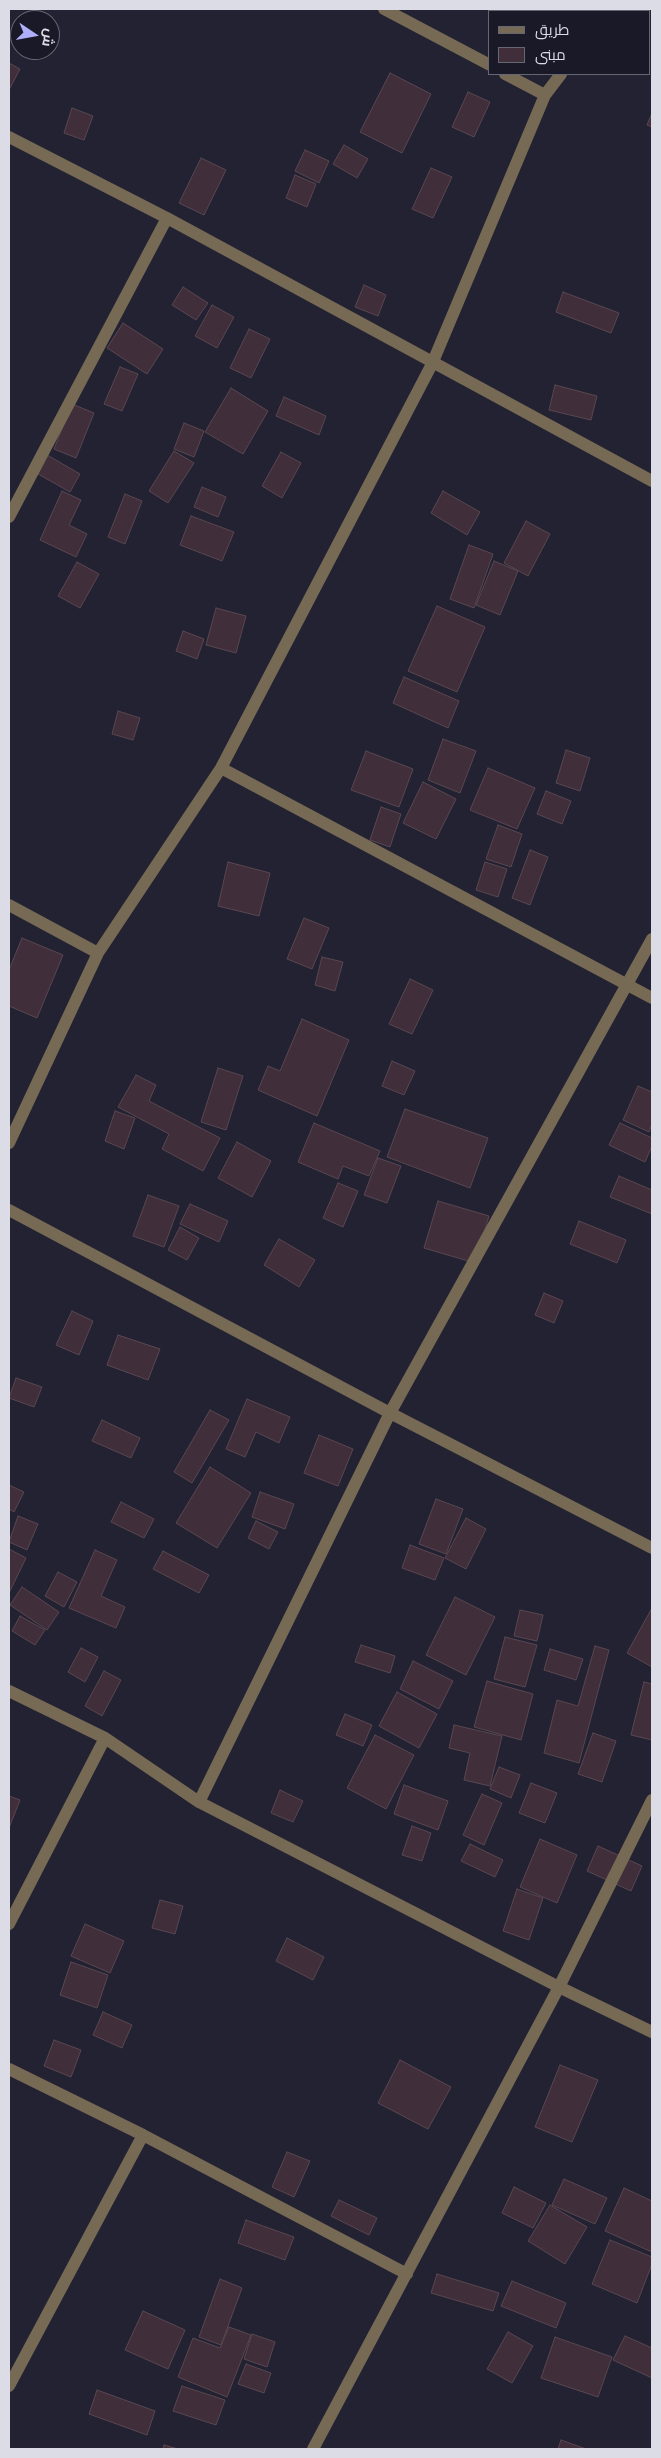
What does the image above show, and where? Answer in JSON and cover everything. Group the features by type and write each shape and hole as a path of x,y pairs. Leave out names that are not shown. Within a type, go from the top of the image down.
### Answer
{"street":[{"path":"384,9 488,65"},
{"path":"507,75 545,95"},
{"path":"9,1143 98,953 221,768 432,364 545,95 560,75"},
{"path":"9,137 167,218 432,364 652,481"},
{"path":"9,517 167,218"},
{"path":"221,768 652,998"},
{"path":"9,905 98,953"},
{"path":"199,1802 390,1413 652,939"},
{"path":"9,1210 390,1413 652,1548"},
{"path":"9,1691 105,1738 199,1802 560,1987 652,2032"},
{"path":"9,1924 105,1738"},
{"path":"313,2449 560,1987 652,1800"},
{"path":"9,2069 143,2135 406,2274"},
{"path":"9,2386 143,2135"}],"building":[{"path":"9,63 20,69 9,90"},
{"path":"390,73 431,94 402,153 360,132"},
{"path":"468,92 490,102 474,137 452,127"},
{"path":"72,108 93,116 84,140 64,133"},
{"path":"652,113 652,127 647,125"},
{"path":"344,145 368,159 357,178 333,164"},
{"path":"305,150 329,161 319,183 295,171"},
{"path":"201,158 226,170 204,215 179,203"},
{"path":"431,168 452,177 433,218 412,209"},
{"path":"295,175 316,184 307,207 286,198"},
{"path":"364,285 386,295 378,316 355,307"},
{"path":"183,287 208,303 196,320 172,305"},
{"path":"563,292 619,313 611,333 556,312"},
{"path":"212,305 234,317 217,348 195,336"},
{"path":"123,323 163,349 147,374 107,348"},
{"path":"249,329 270,339 251,378 230,368"},
{"path":"120,367 138,374 122,411 104,404"},
{"path":"555,385 597,396 591,420 549,410"},
{"path":"231,388 268,411 243,454 205,432"},
{"path":"284,397 326,416 319,435 276,416"},
{"path":"72,404 94,413 76,458 54,449"},
{"path":"184,423 204,431 194,457 174,449"},
{"path":"174,451 194,463 168,503 149,491"},
{"path":"42,452 80,474 70,492 31,470"},
{"path":"281,452 301,463 282,498 262,486"},
{"path":"202,487 226,497 218,517 194,507"},
{"path":"62,491 81,500 69,525 87,534 76,557 40,540"},
{"path":"443,491 480,512 467,535 431,513"},
{"path":"125,494 142,501 125,544 108,537"},
{"path":"191,516 234,532 222,561 180,545"},
{"path":"526,521 550,534 528,576 504,563"},
{"path":"469,545 493,554 474,608 450,599"},
{"path":"494,561 518,571 500,615 476,605"},
{"path":"77,562 99,574 80,608 58,596"},
{"path":"437,606 485,627 457,692 408,671"},
{"path":"216,608 246,616 236,653 206,645"},
{"path":"183,631 204,639 197,659 176,651"},
{"path":"404,677 459,701 448,728 393,703"},
{"path":"118,711 140,718 133,740 112,734"},
{"path":"443,739 476,751 460,793 428,780"},
{"path":"566,750 590,758 580,791 556,783"},
{"path":"366,751 413,769 399,807 351,790"},
{"path":"488,768 535,788 517,829 470,810"},
{"path":"423,782 456,799 436,839 403,823"},
{"path":"546,791 571,801 562,824 537,814"},
{"path":"381,807 401,814 390,847 370,840"},
{"path":"498,825 522,834 511,867 486,859"},
{"path":"530,850 548,857 530,905 512,898"},
{"path":"228,862 270,873 259,916 218,906"},
{"path":"485,862 507,869 498,897 476,890"},
{"path":"304,918 329,928 312,969 287,959"},
{"path":"22,938 63,955 37,1018 9,1006 9,970"},
{"path":"322,957 343,962 335,991 315,985"},
{"path":"410,979 433,990 412,1034 389,1024"},
{"path":"302,1019 349,1040 317,1116 258,1090 268,1066 280,1071"},
{"path":"392,1061 415,1071 404,1095 382,1086"},
{"path":"218,1068 243,1076 226,1130 201,1122"},
{"path":"136,1075 156,1085 149,1101 220,1138 203,1171 162,1149 169,1134 118,1107"},
{"path":"638,1086 652,1092 652,1124 649,1132 623,1120"},
{"path":"405,1109 488,1138 470,1188 387,1157"},
{"path":"115,1111 135,1118 124,1149 105,1141"},
{"path":"314,1123 380,1151 369,1176 343,1166 338,1179 298,1162"},
{"path":"620,1123 652,1138 652,1146 645,1162 609,1145"},
{"path":"237,1142 271,1161 252,1197 218,1178"},
{"path":"378,1158 401,1166 387,1203 364,1195"},
{"path":"619,1176 652,1190 652,1214 610,1197"},
{"path":"338,1183 358,1191 343,1227 323,1218"},
{"path":"148,1195 179,1206 164,1247 133,1236"},
{"path":"438,1201 489,1216 475,1263 424,1248"},
{"path":"190,1204 228,1221 219,1242 180,1224"},
{"path":"579,1221 626,1240 617,1263 570,1244"},
{"path":"180,1227 199,1238 187,1260 168,1250"},
{"path":"279,1239 315,1260 299,1287 264,1265"},
{"path":"544,1293 563,1301 554,1323 535,1315"},
{"path":"72,1311 93,1321 79,1355 56,1345"},
{"path":"118,1335 160,1349 148,1380 107,1365"},
{"path":"16,1378 42,1387 34,1407 9,1398"},
{"path":"247,1399 290,1417 279,1443 256,1432 245,1457 226,1449"},
{"path":"210,1410 229,1420 192,1483 174,1472"},
{"path":"102,1420 140,1438 131,1458 92,1441"},
{"path":"319,1435 353,1449 338,1486 304,1473"},
{"path":"210,1467 251,1493 217,1548 176,1523"},
{"path":"9,1485 24,1492 14,1512 9,1509"},
{"path":"260,1492 294,1504 285,1529 252,1517"},
{"path":"436,1499 463,1509 446,1554 419,1544"},
{"path":"121,1502 154,1519 144,1538 111,1522"},
{"path":"18,1516 38,1524 27,1550 9,1542"},
{"path":"466,1518 486,1529 466,1569 445,1558"},
{"path":"256,1521 278,1532 269,1549 248,1538"},
{"path":"410,1545 444,1558 435,1580 402,1568"},
{"path":"9,1549 26,1558 9,1593"},
{"path":"95,1550 117,1560 101,1596 125,1607 116,1628 69,1608"},
{"path":"163,1551 209,1575 199,1593 153,1569"},
{"path":"58,1572 77,1582 64,1607 45,1596"},
{"path":"22,1587 59,1612 47,1630 10,1605"},
{"path":"455,1597 495,1617 466,1675 426,1655"},
{"path":"652,1608 652,1667 627,1653"},
{"path":"520,1610 543,1615 537,1641 514,1636"},
{"path":"20,1616 45,1630 35,1645 12,1631"},
{"path":"505,1637 537,1645 525,1687 494,1679"},
{"path":"361,1645 395,1656 390,1673 355,1662"},
{"path":"595,1646 609,1650 579,1763 544,1753 557,1700 578,1706"},
{"path":"81,1648 98,1657 85,1682 68,1672"},
{"path":"550,1649 583,1659 576,1680 544,1670"},
{"path":"413,1661 453,1681 439,1709 400,1689"},
{"path":"104,1671 121,1680 102,1716 85,1706"},
{"path":"487,1681 533,1694 521,1740 474,1727"},
{"path":"644,1682 652,1684 652,1740 631,1735"},
{"path":"397,1692 437,1714 419,1748 379,1726"},
{"path":"345,1714 372,1725 363,1746 336,1735"},
{"path":"454,1725 502,1736 490,1786 464,1780 470,1753 449,1748"},
{"path":"593,1733 616,1741 602,1782 578,1774"},
{"path":"375,1735 414,1755 386,1809 347,1788"},
{"path":"499,1767 520,1775 511,1798 490,1789"},
{"path":"531,1783 557,1793 545,1823 519,1813"},
{"path":"404,1785 448,1801 438,1830 394,1814"},
{"path":"280,1790 303,1801 293,1822 271,1813"},
{"path":"482,1794 502,1803 484,1845 463,1835"},
{"path":"9,1796 20,1800 9,1828"},
{"path":"412,1826 431,1833 422,1861 402,1855"},
{"path":"540,1839 577,1855 557,1903 520,1887"},
{"path":"470,1844 503,1860 495,1877 461,1861"},
{"path":"598,1846 642,1866 631,1891 587,1871"},
{"path":"517,1889 543,1898 529,1940 503,1931"},
{"path":"160,1900 183,1906 175,1934 152,1928"},
{"path":"85,1924 124,1941 110,1973 71,1956"},
{"path":"287,1938 324,1957 313,1980 276,1961"},
{"path":"71,1962 108,1975 97,2008 60,1995"},
{"path":"103,2012 132,2025 122,2048 93,2035"},
{"path":"54,2040 81,2050 71,2077 44,2066"},
{"path":"400,2060 451,2087 428,2129 378,2103"},
{"path":"560,2065 598,2080 572,2142 535,2127"},
{"path":"287,2152 310,2161 294,2197 272,2187"},
{"path":"564,2179 607,2198 595,2224 552,2205"},
{"path":"514,2187 546,2203 533,2228 502,2213"},
{"path":"624,2188 652,2201 652,2252 605,2231"},
{"path":"339,2200 377,2218 369,2235 331,2216"},
{"path":"550,2205 587,2227 565,2264 528,2241"},
{"path":"246,2220 294,2237 285,2260 238,2243"},
{"path":"610,2240 652,2257 652,2264 637,2303 592,2284"},
{"path":"437,2274 499,2293 493,2311 431,2293"},
{"path":"220,2279 242,2288 221,2345 199,2337"},
{"path":"512,2281 566,2303 556,2328 501,2306"},
{"path":"143,2311 185,2330 168,2369 125,2350"},
{"path":"229,2327 251,2335 227,2397 178,2377 193,2338 220,2348"},
{"path":"508,2332 533,2346 512,2383 487,2369"},
{"path":"252,2334 275,2342 267,2367 244,2359"},
{"path":"625,2336 652,2348 652,2378 613,2360"},
{"path":"555,2337 612,2357 598,2397 541,2378"},
{"path":"246,2364 271,2373 264,2393 238,2384"},
{"path":"182,2386 225,2400 216,2425 173,2411"},
{"path":"97,2390 155,2411 147,2435 89,2414"},
{"path":"561,2440 586,2449 558,2449"},
{"path":"164,2445 178,2449 163,2449"}]}
